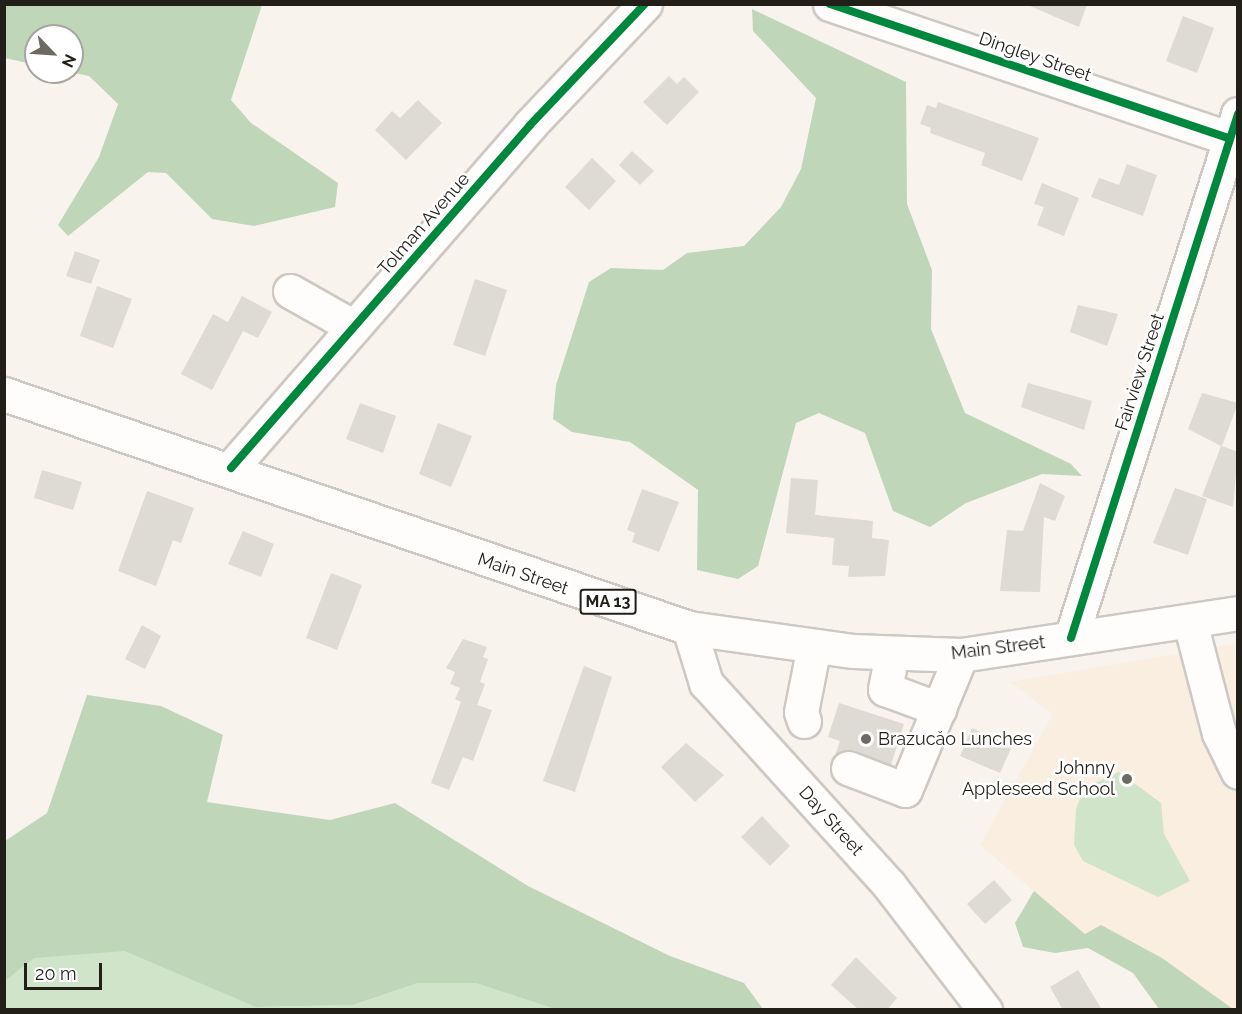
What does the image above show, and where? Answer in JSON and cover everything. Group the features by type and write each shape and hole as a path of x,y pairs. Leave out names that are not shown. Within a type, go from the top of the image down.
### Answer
{"main road":[{"name":"Tolman Avenue","path":"231,468 530,124 645,4"},
{"name":"Dingley Street","path":"830,4 1234,126"},
{"name":"Fairview Street","path":"1071,638 1234,126"},
{"path":"290,291 354,327"},
{"name":"Main Street","path":"4,394 231,468 562,588 689,628 814,646 892,653 961,655 1238,613"},
{"path":"1190,622 1219,733 1238,772"},
{"name":"Day Street","path":"689,628 706,683 889,885 985,1010"},
{"path":"804,721 801,712 814,646"},
{"path":"892,653 885,689 939,709"},
{"path":"848,768 905,790 961,655"}],"shaded area":[{"name":"Johnny Appleseed School","path":"1235,644 1237,1009 1217,1009 1162,958 1101,925 1085,935 980,845 1053,714 1010,682"}],"green space":[{"path":"5,4 262,5 231,100 251,123 338,183 335,207 254,226 212,219 166,173 148,172 68,236 58,225 99,157 118,104 89,76 84,75 84,24 24,24 24,62 5,58"},
{"path":"752,9 906,82 907,204 932,270 931,329 965,413 1071,464 1082,476 1042,474 966,503 930,527 893,511 865,433 819,413 796,423 758,566 738,579 697,570 698,490 630,442 572,432 553,419 556,385 589,282 611,268 663,270 687,253 744,246 781,207 801,169 816,98 753,31"},
{"path":"87,695 161,706 223,735 207,802 330,820 395,803 528,886 670,956 744,983 763,1009 555,1009 476,983 418,983 353,1005 256,1007 124,951 34,958 5,981 5,841 47,813"},
{"path":"1119,772 1161,803 1164,834 1190,881 1158,897 1083,861 1074,845 1076,809 1084,788"},
{"path":"1034,891 1085,934 1101,925 1162,958 1233,1009 1159,1009 1133,973 1088,948 1055,953 1023,947 1015,923"},
{"path":"42,951 124,951 257,1007 353,1005 418,983 477,983 555,1009 5,1010 5,981"}],"building":[{"path":"1025,4 1087,4 1079,27"},
{"path":"1183,16 1214,28 1197,73 1166,61"},
{"path":"669,76 677,84 684,77 699,92 667,125 643,102"},
{"path":"418,100 442,123 406,160 375,130 392,111 400,118"},
{"path":"938,102 1039,138 1022,181 981,165 985,153 930,133 931,128 920,124 927,105 936,108"},
{"path":"632,151 654,171 640,185 619,165"},
{"path":"592,158 616,181 589,210 565,187"},
{"path":"1127,164 1157,175 1143,216 1091,197 1099,178 1119,185"},
{"path":"1042,183 1079,198 1064,236 1037,225 1044,207 1034,204"},
{"path":"75,251 100,260 91,284 66,276"},
{"path":"475,279 507,290 485,356 453,345"},
{"path":"97,286 132,299 113,348 80,336"},
{"path":"242,296 272,312 258,338 243,331 212,390 181,374 213,314 228,322"},
{"path":"1078,305 1118,314 1107,346 1070,332"},
{"path":"1028,383 1092,401 1084,430 1021,407"},
{"path":"1202,393 1238,403 1222,446 1238,452 1233,507 1202,496 1221,446 1188,429"},
{"path":"360,403 396,416 383,453 346,439"},
{"path":"438,423 472,436 451,487 419,474"},
{"path":"42,470 82,482 73,510 34,498"},
{"path":"791,478 818,480 815,515 873,521 872,538 889,540 885,576 848,577 849,566 832,565 834,538 786,533"},
{"path":"1040,483 1065,496 1055,521 1044,517 1040,592 1000,591 1007,530 1023,531"},
{"path":"1175,488 1207,499 1188,555 1153,543"},
{"path":"642,489 679,502 659,552 632,542 635,533 627,530"},
{"path":"147,491 194,508 181,543 173,540 156,586 118,571"},
{"path":"243,531 274,544 261,577 228,564"},
{"path":"331,573 362,585 337,650 306,638"},
{"path":"142,625 161,636 145,669 125,659"},
{"path":"463,639 487,647 483,657 488,659 480,682 485,684 477,705 492,710 473,761 463,757 449,790 431,783 461,702 455,699 460,688 450,684 455,672 446,668"},
{"path":"584,666 612,677 575,792 543,781"},
{"name":"Brazucăo Lunches","path":"839,703 904,724 891,765 854,750 835,756 840,741 828,737"},
{"path":"972,728 1012,746 1000,773 960,756"},
{"path":"686,743 724,775 695,802 661,767"},
{"path":"762,816 790,846 770,866 741,837"},
{"path":"994,880 1012,900 985,924 967,904"},
{"path":"856,957 897,998 887,1010 859,1010 831,985"},
{"path":"1078,970 1102,1010 1063,1010 1050,987"}],"cycle path":[{"path":"231,468 530,125 645,4"},
{"path":"830,4 1230,139"},
{"path":"1071,638 1238,114"}],"place":[{"name":"Brazucăo Lunches","path":"866,739"},
{"name":"Johnny Appleseed School","path":"1127,779"}]}
